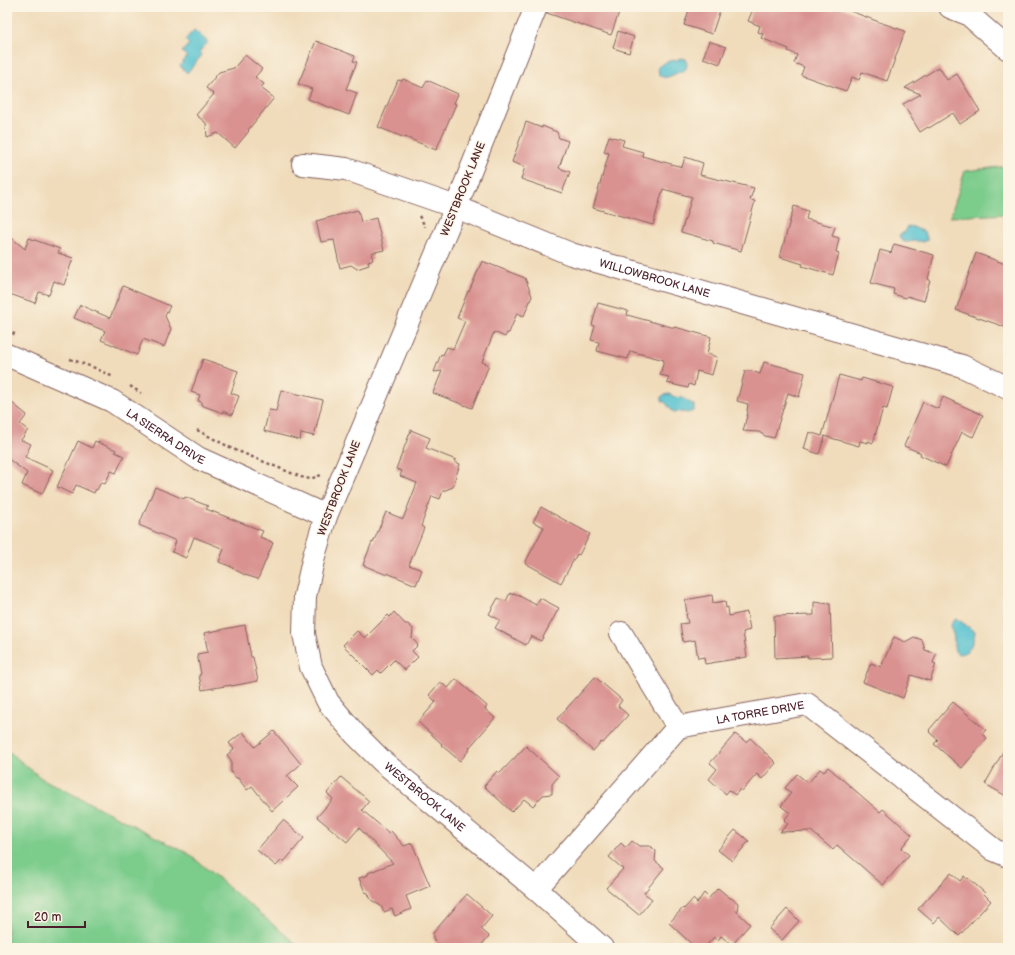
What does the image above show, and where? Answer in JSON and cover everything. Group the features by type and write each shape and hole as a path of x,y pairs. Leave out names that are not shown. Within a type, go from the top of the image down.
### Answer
{"street":[{"name":"WESTBROOK LANE","path":"536,7 456,207 326,516 314,556 305,596 304,634 311,667 328,702 355,734 382,761 536,889 602,948"},
{"path":"950,7 968,14 1008,49"},
{"name":"WILLOWBROOK LANE","path":"303,164 346,169 456,207 571,254 962,366 1008,388"},
{"name":"LA SIERRA DRIVE","path":"7,355 112,401 198,458 326,516"},
{"path":"536,889 678,728 621,633"},
{"name":"LA TORRE DRIVE","path":"678,728 807,704 994,850 1008,856"}],"green space":[{"path":"1008,166 1008,214 950,217 965,171"},
{"path":"7,750 41,778 189,854 301,948 7,948"}],"water":[{"path":"194,30 208,42 199,52 202,55 187,73 180,66 187,57 182,52 189,44 185,40"},
{"path":"680,58 686,59 687,66 685,70 668,77 659,75 659,66"},
{"path":"908,226 925,232 927,240 922,242 902,241 899,235 905,232"},
{"path":"669,394 677,398 681,397 694,405 694,410 689,413 672,411 666,403 662,401 661,397"},
{"path":"956,619 975,632 969,649 960,654 956,653 954,650 954,637 951,628 953,621"}],"building":[{"path":"548,7 621,7 611,35 547,13"},
{"path":"690,7 721,7 712,34 684,25"},
{"path":"754,7 840,7 905,31 887,81 862,72 859,80 852,77 846,91 801,75 804,67 794,63 797,55 788,51 789,49 761,38 763,34 758,32 760,26 748,21"},
{"path":"618,31 634,37 629,53 613,48"},
{"path":"316,41 355,56 353,61 357,62 346,89 357,93 349,115 308,99 312,89 298,84"},
{"path":"709,41 726,47 720,64 703,58"},
{"path":"245,55 262,69 255,77 264,84 261,88 274,98 235,148 218,133 207,137 206,123 196,115 214,94 206,88 219,72 234,68"},
{"path":"939,67 947,80 957,74 980,111 960,124 953,113 920,132 903,104 921,94 905,88"},
{"path":"403,79 423,88 427,80 458,94 454,103 456,104 436,150 378,127 398,80 402,81"},
{"path":"526,122 557,132 559,138 568,141 559,168 570,172 562,193 521,179 525,167 512,162"},
{"path":"609,136 624,140 622,146 643,152 642,156 682,167 685,157 703,163 700,175 754,188 750,200 755,201 741,251 681,232 692,197 663,189 653,225 593,208 609,153 604,152"},
{"path":"794,206 808,211 806,219 835,227 832,236 839,238 836,252 839,253 833,275 802,266 803,264 780,257"},
{"path":"358,210 361,222 376,218 384,250 371,253 373,260 368,261 369,265 357,269 351,265 340,268 334,240 321,242 316,221"},
{"path":"7,234 25,249 29,238 60,249 58,253 73,258 64,285 54,281 49,295 39,292 35,303 7,293"},
{"path":"894,244 934,255 928,279 930,280 924,301 893,294 894,289 871,283 880,250 891,253"},
{"path":"976,253 1008,265 1008,328 956,310"},
{"path":"482,261 525,278 532,296 524,316 517,313 509,333 507,333 505,337 494,332 482,362 489,365 472,408 433,393 442,371 434,372 441,354 443,355 447,347 453,349 465,321 457,318"},
{"path":"123,286 170,306 165,316 171,329 164,347 143,339 137,355 101,340 105,331 74,318 80,305 110,318"},
{"path":"598,303 628,311 627,315 711,337 707,354 717,357 712,375 697,371 694,386 689,384 688,388 667,383 669,377 660,375 664,360 630,351 628,359 597,351 599,342 591,340 595,326 592,325"},
{"path":"203,359 238,371 231,393 239,396 232,415 201,405 202,402 198,401 200,395 191,392"},
{"path":"764,362 805,373 799,397 788,393 774,438 765,436 759,432 743,431 748,412 748,404 737,401 745,371 752,371 760,374"},
{"path":"839,375 861,381 862,378 893,387 887,409 883,408 873,443 868,441 868,443 860,441 859,446 824,436 825,437 819,454 804,449 809,432 822,436"},
{"path":"281,390 323,400 314,436 301,433 300,440 264,431 269,410 276,411"},
{"path":"943,397 983,415 973,437 962,432 946,467 920,455 921,453 904,446 923,402 938,409"},
{"path":"7,399 27,415 20,424 28,430 21,440 31,444 25,457 53,470 42,494 22,485 27,473 7,458"},
{"path":"411,430 430,438 426,448 456,460 455,462 460,464 453,487 443,491 440,499 432,496 421,526 424,528 409,565 422,570 416,585 363,565 386,512 403,519 417,483 400,476 402,471 396,469"},
{"path":"78,441 92,448 95,441 116,450 115,452 124,456 116,473 111,471 105,484 101,482 94,493 76,485 72,494 57,487"},
{"path":"155,487 184,499 185,497 208,506 206,509 263,531 260,537 273,543 258,579 245,575 232,567 219,562 224,549 194,537 186,558 172,552 176,541 139,525"},
{"path":"541,507 590,534 579,555 577,554 561,583 525,563 544,527 533,522"},
{"path":"510,593 513,595 514,593 536,605 540,598 559,608 541,641 531,636 526,645 495,628 500,620 489,614 498,598 506,601"},
{"path":"712,595 713,603 725,601 726,608 728,607 729,616 747,612 750,630 743,632 747,657 705,664 704,657 698,658 695,640 683,642 680,624 688,623 685,600"},
{"path":"814,602 830,604 832,657 808,658 808,656 775,658 774,616 814,615"},
{"path":"394,612 405,624 408,624 413,629 412,638 418,645 412,651 418,657 405,670 394,660 381,673 378,670 373,675 343,645 357,631 365,638 388,615 390,617"},
{"path":"245,625 251,657 253,657 258,681 202,690 199,675 201,674 197,654 208,652 204,633"},
{"path":"894,637 905,642 914,637 922,640 925,650 936,654 933,663 936,664 930,681 911,675 903,698 863,682 871,663 881,667"},
{"path":"595,677 622,700 618,706 628,715 603,743 601,742 593,751 557,719"},
{"path":"456,679 487,706 485,709 495,718 469,748 470,749 460,761 441,745 442,744 418,722 436,702 429,695 440,682 448,688"},
{"path":"953,702 986,730 982,734 987,738 962,768 934,744 938,740 929,732 929,730"},
{"path":"274,731 301,764 287,776 298,787 272,811 252,786 247,790 238,778 236,778 231,772 231,760 227,755 234,749 229,743 243,732 255,747"},
{"path":"735,734 746,742 750,738 776,763 762,779 757,774 742,791 740,789 735,795 729,790 726,794 709,779 717,769 710,763"},
{"path":"1008,743 1008,797 985,784"},
{"path":"526,746 559,776 552,784 552,794 543,795 533,806 524,799 512,812 484,786 497,771 500,773"},
{"path":"828,767 880,812 883,809 912,835 901,848 909,855 883,885 837,845 833,850 811,831 780,832 788,824 784,820 790,813 781,806 791,793 785,788 797,774 808,783 820,769 824,772"},
{"path":"341,777 369,801 362,810 389,833 391,831 404,846 412,843 430,886 406,896 411,909 395,916 392,909 384,912 381,906 371,900 368,893 365,892 359,878 393,863 359,828 347,842 317,817 333,799 327,793"},
{"path":"283,820 304,838 284,862 282,860 276,866 257,850"},
{"path":"735,830 749,841 732,861 718,850"},
{"path":"632,841 639,846 650,846 656,851 655,861 664,868 644,893 652,899 639,915 606,888 623,869 609,857 621,843 626,848"},
{"path":"951,873 960,881 964,876 967,879 968,878 985,893 984,894 991,901 959,936 939,917 934,923 918,909"},
{"path":"718,888 738,903 737,912 750,924 732,945 721,936 718,940 714,937 704,948 696,948 669,923 693,899 697,903 704,893 709,898"},
{"path":"467,894 492,916 481,929 489,936 479,948 441,948 434,941 433,933"},
{"path":"787,909 799,921 782,940 769,929"}]}
